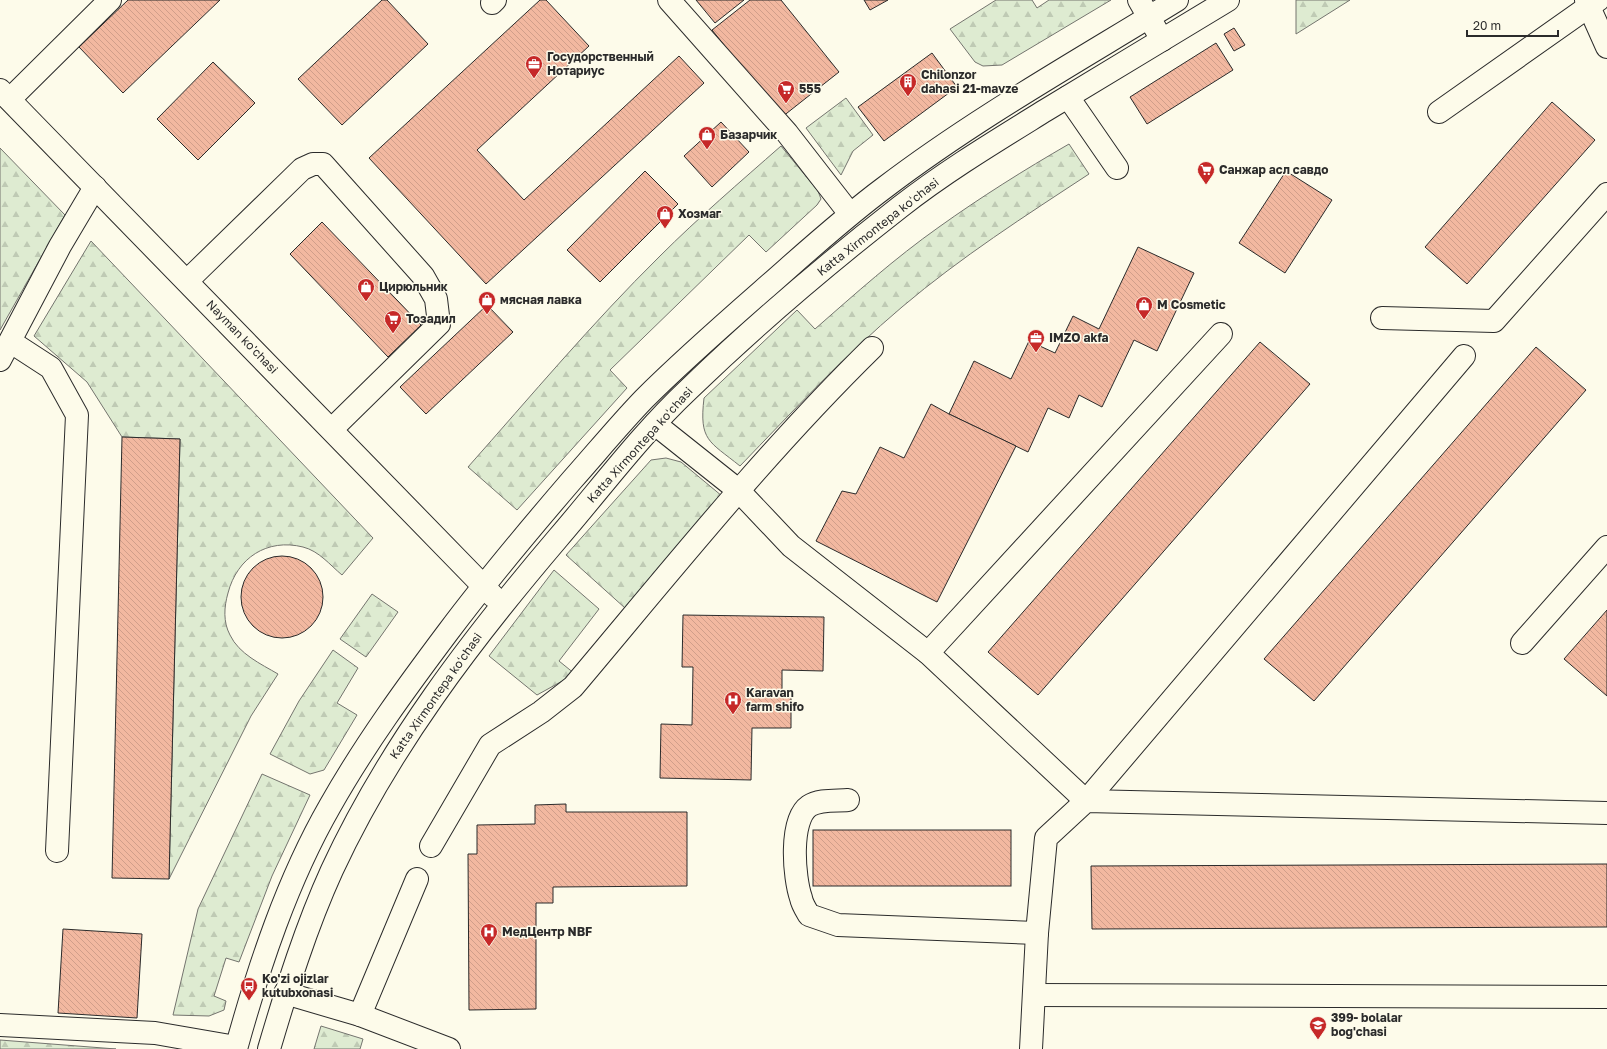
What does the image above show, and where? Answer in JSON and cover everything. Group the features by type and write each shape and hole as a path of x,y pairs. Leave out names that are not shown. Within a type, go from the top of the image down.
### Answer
{"main road":[{"path":"5,94 110,0"},
{"path":"669,0 787,133 850,214"},
{"name":"Katta Xirmontepa koʻchasi","path":"236,1048 249,1001 296,872 328,808 362,752 397,699 483,585 642,401 700,346 850,214 917,163 1144,9 1177,0"},
{"name":"Katta Xirmontepa koʻchasi","path":"269,1049 285,993 315,909 333,868 388,766 423,712 502,604 655,424 688,390 797,292 900,206 997,140 1228,0"},
{"path":"1439,112 1591,2 1607,47"},
{"path":"1144,9 1162,40"},
{"name":"Nayman ko'chasi","path":"5,94 502,604"},
{"path":"1068,97 1117,168"},
{"path":"187,281 302,169 313,164 323,164 423,276 436,299 439,324 332,429"},
{"path":"0,360 11,342 60,246 95,187"},
{"path":"1382,318 1494,321 1607,194"},
{"path":"928,654 1220,334"},
{"path":"11,342 51,368 76,415 57,851"},
{"path":"431,846 490,745 542,712 573,687 738,490 820,398 872,348"},
{"path":"1031,1049 1037,933 1046,838 1086,802 1464,356"},
{"path":"655,424 738,490 791,546 928,654 1086,802 1607,813"},
{"path":"1522,643 1607,547"},
{"path":"848,800 824,802 809,806 801,815 796,830 795,865 801,898 809,915 838,925 1037,933"},
{"path":"360,1015 417,879"},
{"path":"285,993 360,1015 449,1049"},
{"path":"1034,995 1607,997"},
{"path":"0,1025 155,1033 236,1048"}],"green space":[{"path":"996,0 1032,0 1037,8 1049,0 1111,0 1002,65 983,66 975,62 950,29"},
{"path":"1296,0 1350,0 1296,34"},
{"path":"846,98 873,135 853,151 841,175 806,128"},
{"path":"1069,144 1089,174 970,254 902,307 839,364 740,466 708,439 703,423 704,398 797,310 815,329 876,276 923,239 987,194"},
{"path":"781,146 818,191 821,199 817,205 766,252 749,235 610,370 627,388 517,510 468,467 562,360 635,281 719,200"},
{"path":"0,148 65,215 0,330"},
{"path":"91,241 373,538 342,575 324,559 309,549 290,545 277,545 266,548 246,561 238,570 228,593 225,614 226,625 230,635 239,648 278,674 251,716 169,879 180,439 122,437 87,382 34,336"},
{"path":"666,458 681,462 722,496 625,608 566,555 651,460"},
{"path":"554,570 599,609 559,661 575,674 537,695 489,656"},
{"path":"372,594 398,612 366,657 340,639"},
{"path":"333,650 358,668 337,703 357,715 324,770 310,774 270,754 299,701"},
{"path":"262,774 310,795 272,876 239,962 226,958 214,996 226,1001 224,1010 209,1016 173,1015 198,909"},
{"path":"321,1026 363,1039 360,1049 314,1049"},
{"path":"0,1040 116,1049 0,1049"}],"building":[{"path":"128,0 220,0 123,93 79,47"},
{"path":"382,0 387,0 428,44 342,125 298,79"},
{"path":"540,0 546,0 589,46 477,150 524,200 679,56 704,83 486,284 369,158"},
{"path":"696,0 744,0 715,23"},
{"path":"750,0 781,0 839,72 782,117 712,30"},
{"path":"864,0 888,0 870,10"},
{"path":"1234,28 1245,45 1234,51 1224,34"},
{"path":"1216,43 1233,70 1147,124 1130,97"},
{"name":"Chilonzor dahasi 21-mavze","path":"932,53 957,87 884,141 858,107"},
{"path":"213,62 255,103 198,160 157,119"},
{"path":"1552,102 1595,140 1467,284 1425,247"},
{"path":"721,122 749,152 712,187 684,156"},
{"path":"645,171 678,204 600,282 567,250"},
{"path":"1286,171 1332,200 1285,273 1239,243"},
{"path":"322,222 421,325 388,357 290,254"},
{"path":"1138,247 1194,273 1157,351 1134,340 1102,407 1079,395 1069,418 1048,408 1028,452 949,414 974,361 1011,379 1029,341 1055,353 1073,316 1099,329"},
{"path":"487,305 513,332 426,414 400,387"},
{"path":"1260,342 1310,384 1038,695 988,652"},
{"path":"1536,347 1586,390 1314,701 1264,659"},
{"path":"931,404 1016,446 937,602 816,541 842,491 856,494 880,447 904,458"},
{"path":"122,437 180,439 169,879 112,878"},
{"path":"274,556 290,556 305,563 316,574 323,589 323,605 320,613 311,626 298,635 290,638 274,638 259,631 248,620 241,605 241,589 248,574 259,563"},
{"path":"1607,610 1607,696 1564,659"},
{"path":"683,615 824,617 823,671 782,670 782,695 791,695 791,728 752,728 751,780 660,778 661,724 692,725 693,667 682,667"},
{"path":"566,804 566,812 687,812 687,886 553,887 553,903 536,903 536,1009 469,1010 468,854 477,854 477,825 535,824 535,805"},
{"path":"813,830 1011,830 1011,886 813,886"},
{"path":"1607,864 1607,927 1092,929 1091,866"},
{"path":"63,929 142,934 137,1018 58,1013"}],"place":[{"name":"Госудорственный Нотариус","path":"534,79"},
{"name":"Chilonzor dahasi 21-mavze","path":"908,97"},
{"name":"555","path":"786,104"},
{"name":"Базарчик","path":"707,150"},
{"name":"Санжар асл савдо","path":"1206,185"},
{"name":"Хозмаг","path":"665,229"},
{"name":"Цирюльник","path":"366,302"},
{"name":"мясная лавка","path":"487,315"},
{"name":"M Cosmetic","path":"1144,320"},
{"name":"Тозадил","path":"393,334"},
{"name":"IMZO akfa","path":"1036,353"},
{"name":"Karavan farm shifo","path":"733,715"},
{"name":"МедЦентр NBF","path":"489,947"},
{"name":"Ko'zi ojizlar kutubxonasi","path":"249,1001"},
{"name":"399- bolalar bog'chasi","path":"1318,1040"}]}
